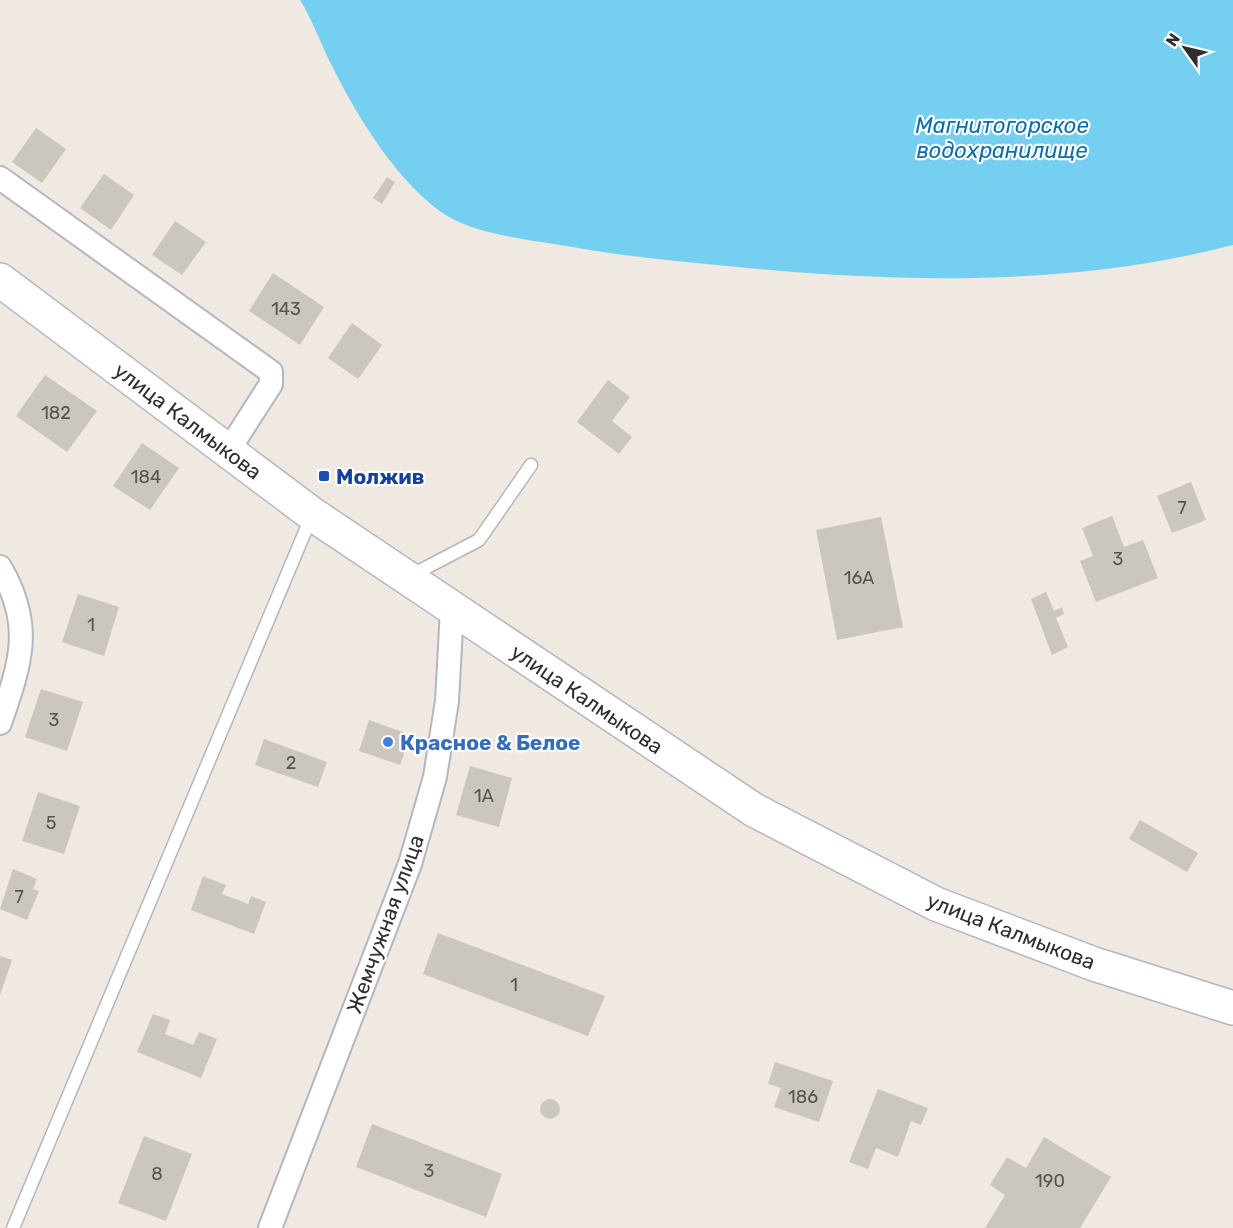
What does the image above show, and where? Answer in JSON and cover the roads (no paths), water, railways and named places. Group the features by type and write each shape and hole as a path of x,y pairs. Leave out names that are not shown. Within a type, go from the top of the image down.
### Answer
{"main road":[{"name":"улица Калмыкова","path":"0,280 312,514 754,810 936,904 1094,964 1233,1008"}],"street":[{"path":"0,178 271,372 271,384 228,451"},
{"path":"0,567 15,592 22,628 16,677 0,723"},
{"name":"Жемчужная улица","path":"270,1228 410,864 435,777 447,701 452,609"}],"lane":[{"path":"406,578 479,540 531,465"},
{"path":"13,1228 312,514"}],"water":[{"name":"Магнитогорское водохранилище","path":"300,0 1233,0 1233,245 1113,268 991,278 930,278 808,273 662,259 529,240 478,229 462,224 431,204 396,168 352,104"}],"place":[{"name":"Молжив","path":"324,476"},
{"name":"Красное & Белое","path":"388,742"}]}
